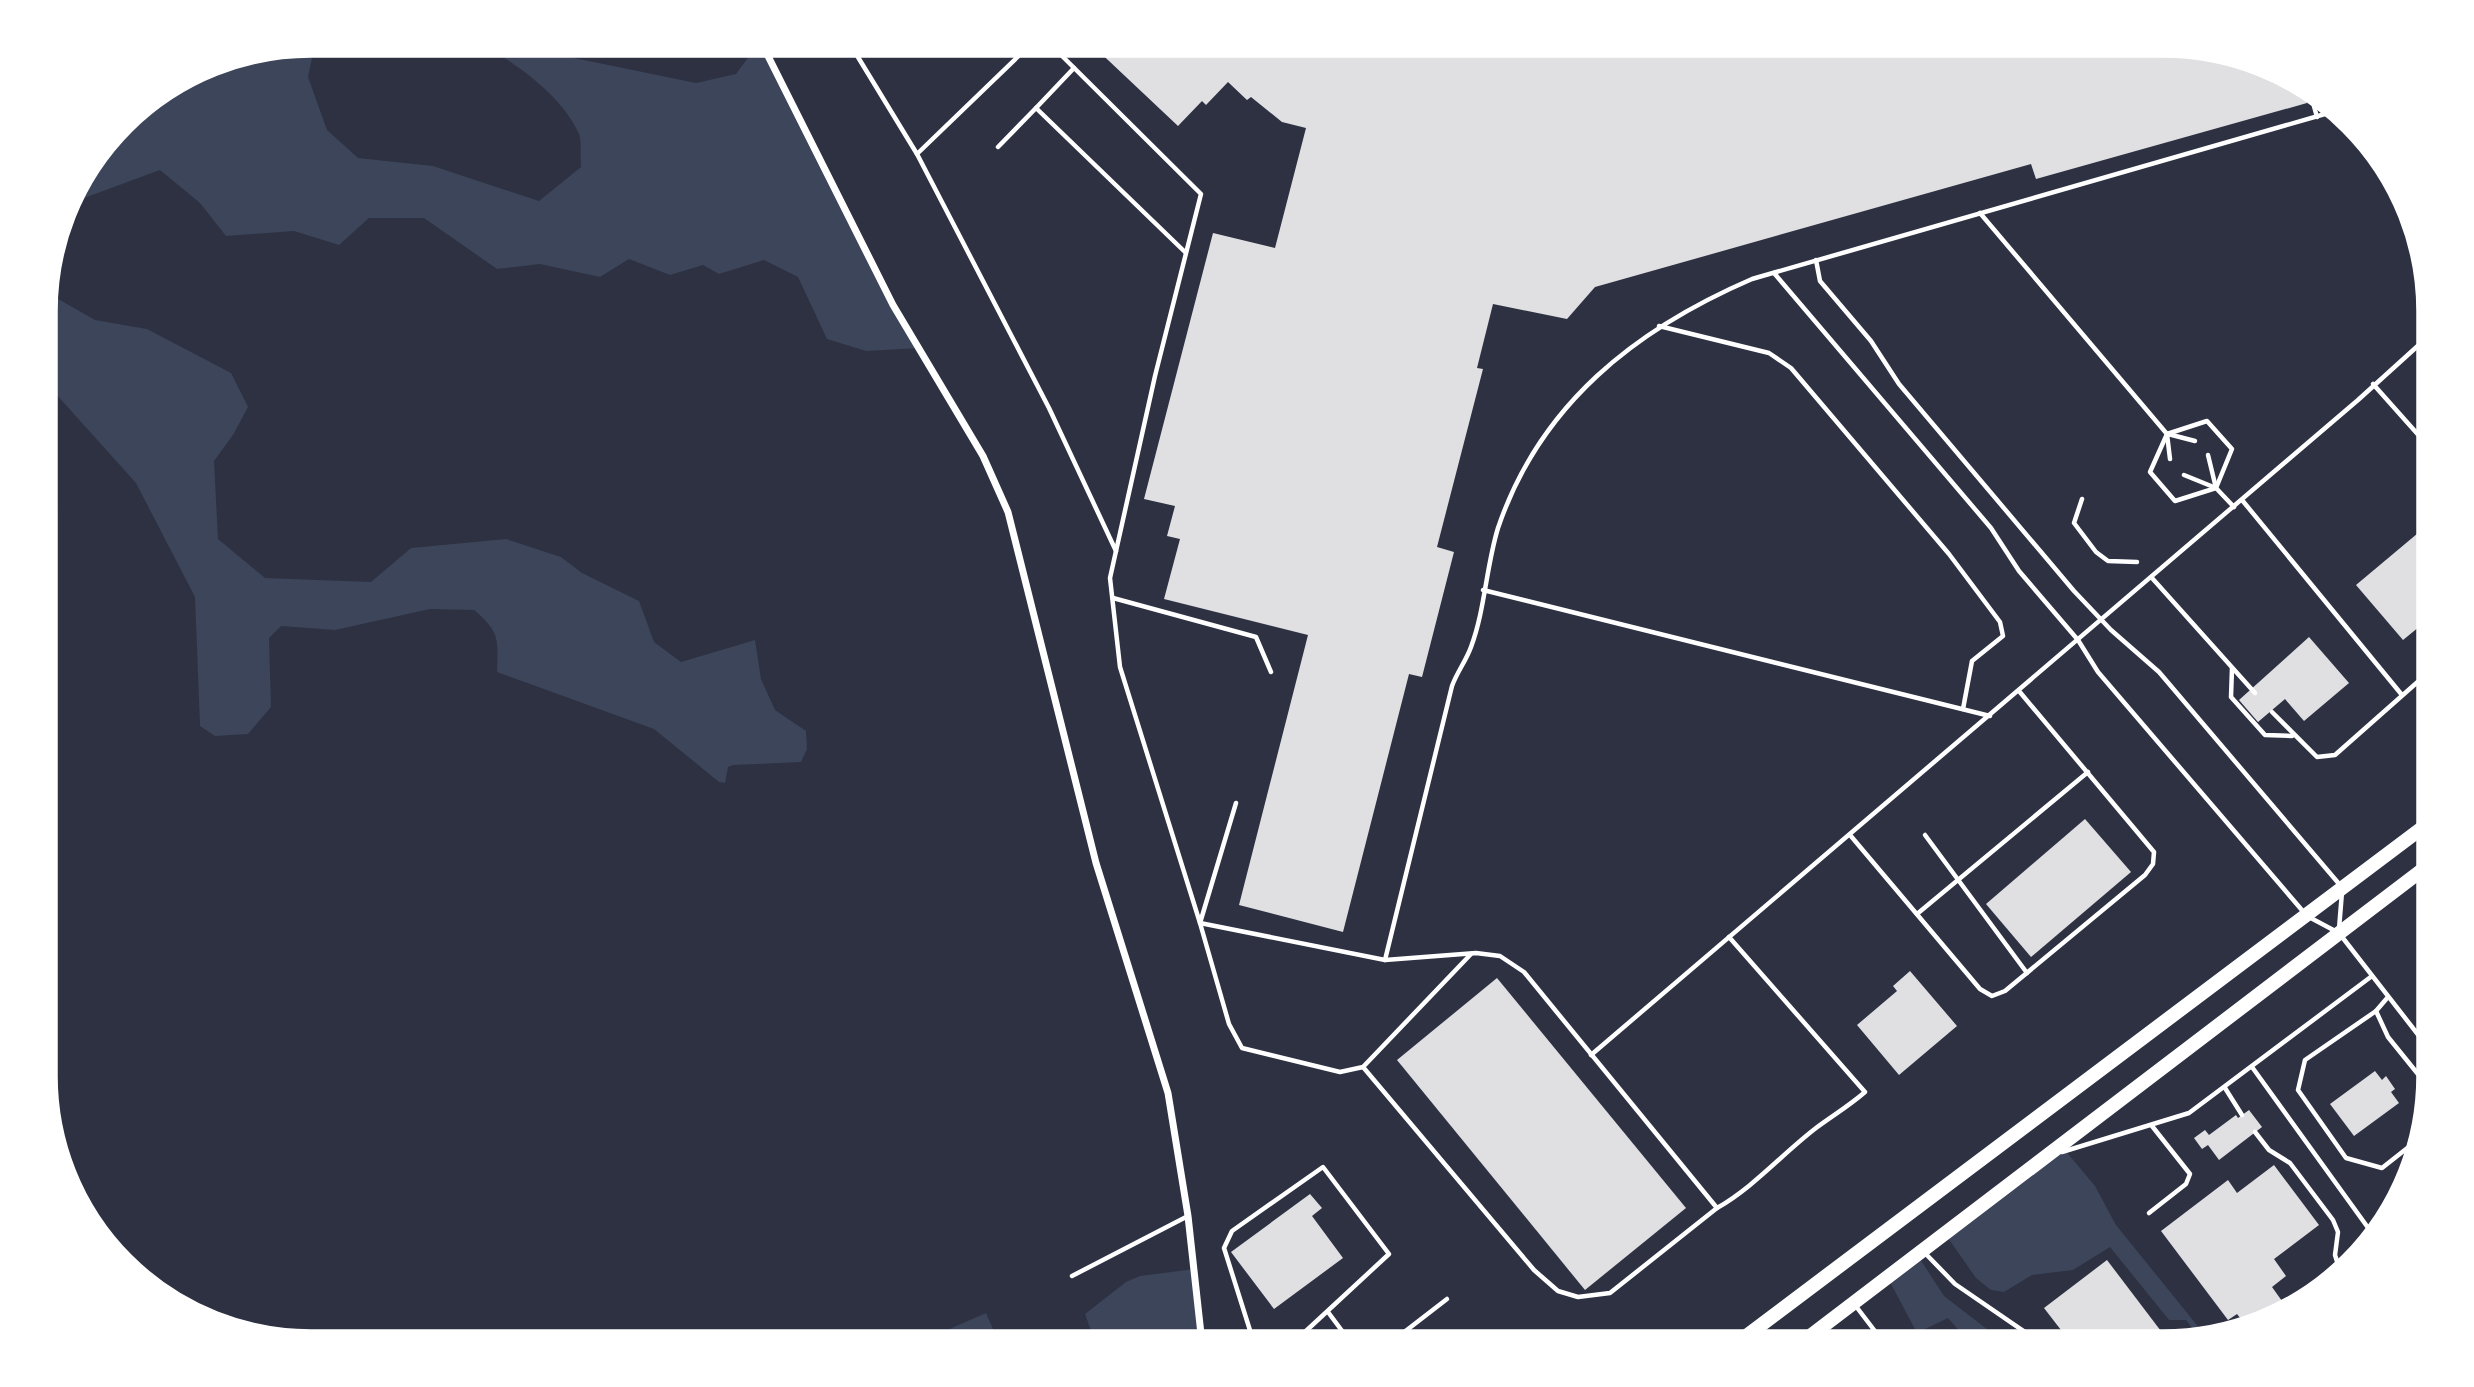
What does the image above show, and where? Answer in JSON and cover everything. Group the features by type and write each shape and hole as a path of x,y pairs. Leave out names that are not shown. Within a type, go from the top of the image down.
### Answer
{"main road":[{"path":"1753,1331 2418,831"},
{"path":"1817,1331 2418,873"}],"street":[{"path":"768,56 899,317 983,456 1008,512 1096,863 1168,1093 1188,1216 1201,1331"}],"lane":[{"path":"857,56 917,154 1049,408 1116,552"},
{"path":"917,154 1019,56"},
{"path":"1062,56 1201,194 1110,578 1121,667 1230,1024 1242,1048 1340,1072 1363,1067 1472,954"},
{"path":"998,147 1074,68"},
{"path":"2314,106 2317,117"},
{"path":"1036,108 1186,253"},
{"path":"1385,960 1452,686 1471,648 1499,526 1535,450 1597,372 1658,326 1700,301 1774,273 2325,114"},
{"path":"1980,213 2167,434 2170,460"},
{"path":"1816,260 1820,281 1871,341 1899,384 2102,620 2158,672 2343,888 2339,933"},
{"path":"1774,273 1991,528 2019,571 2078,640 2111,688 2307,916 2339,933 2418,1035"},
{"path":"1658,326 1769,352 1791,368 1949,554 2000,622 2003,636 1972,662 1963,709"},
{"path":"1591,1055 2234,507 2418,346"},
{"path":"2373,384 2418,435"},
{"path":"2207,421 2232,449 2216,488 2175,501 2150,472 2167,434 2207,421"},
{"path":"2167,434 2195,440"},
{"path":"2208,455 2216,488"},
{"path":"2184,475 2216,488 2234,507"},
{"path":"2081,499 2074,523 2096,552 2108,561 2137,562"},
{"path":"2242,500 2402,695"},
{"path":"2151,578 2255,693"},
{"path":"1483,590 1990,716"},
{"path":"1112,598 1256,637 1271,672"},
{"path":"2232,667 2231,697 2265,735 2293,736"},
{"path":"2272,712 2316,757 2335,755 2418,681"},
{"path":"1850,835 1980,989 1992,996 2005,991 2145,875 2153,864 2154,852 2019,691"},
{"path":"1917,915 2088,772"},
{"path":"1200,923 1236,803"},
{"path":"1925,835 2027,973"},
{"path":"1200,923 1385,960 1472,954 1500,956 1524,972 1717,1208"},
{"path":"1363,1067 1534,1270 1558,1292 1578,1297 1610,1293 1717,1208 1736,1197 1817,1127 1865,1093 1729,937"},
{"path":"2045,1157 2189,1113 2372,976"},
{"path":"2388,997 2376,1011 2305,1060 2298,1090 2346,1158 2382,1168 2407,1148"},
{"path":"2376,1011 2388,1037 2418,1074"},
{"path":"2252,1067 2368,1227"},
{"path":"2225,1088 2242,1115"},
{"path":"2149,1213 2186,1184 2190,1174 2152,1126"},
{"path":"2255,1132 2269,1150 2290,1163 2336,1226 2336,1263"},
{"path":"1250,1331 1224,1248 1232,1231 1323,1167 1389,1254 1307,1331"},
{"path":"1072,1276 1188,1216"},
{"path":"1923,1250 1955,1284 2024,1331"},
{"path":"1406,1331 1447,1299"},
{"path":"1854,1303 1875,1331"},
{"path":"1328,1312 1342,1331"}],"shaded area":[{"path":"312,56 308,77 327,130 358,158 433,166 539,201 581,167 579,134 550,94 501,56 565,56 696,83 736,74 749,56 770,56 851,221 920,348 866,351 827,339 798,277 764,260 719,274 703,265 670,275 629,259 600,277 540,264 497,269 424,218 369,218 339,245 294,231 226,236 200,203 160,170 82,199 99,169 119,143 143,119 183,90 213,75 245,65 278,58"},
{"path":"57,298 95,320 147,329 231,373 248,407 233,435 214,461 218,539 265,578 371,582 411,548 506,539 561,557 582,573 639,601 654,642 681,662 755,640 761,679 775,710 806,731 807,749 801,762 733,765 728,767 725,783 719,782 654,729 497,672 496,637 489,624 474,610 430,609 335,630 281,626 269,638 271,707 248,734 215,736 200,726 195,597 136,483 56,394"},
{"path":"2064,1149 2095,1186 2116,1225 2200,1328 2193,1329 2186,1320 2169,1320 2110,1247 2073,1270 2032,1275 2004,1292 1991,1290 1976,1278 1948,1238"},
{"path":"1920,1259 1944,1296 1989,1331 1959,1331 1948,1318 1916,1331 1890,1282"},
{"path":"1194,1269 1202,1331 1091,1331 1085,1314 1126,1282 1140,1276"},
{"path":"986,1313 994,1331 945,1331"}],"building":[{"path":"1104,56 2163,56 2213,61 2261,75 2305,99 2307,103 2036,179 2031,164 1595,287 1567,319 1493,304 1477,368 1483,369 1437,547 1454,552 1422,677 1409,674 1343,932 1239,905 1308,635 1164,599 1180,539 1167,536 1175,506 1144,499 1213,233 1275,248 1306,128 1282,122 1251,97 1247,100 1228,82 1206,105 1202,101 1178,126"},
{"path":"2418,533 2418,628 2403,640 2356,585"},
{"path":"2309,637 2349,683 2304,721 2285,699 2258,722 2239,700"},
{"path":"2085,819 2131,872 2031,957 1986,904"},
{"path":"1910,971 1957,1026 1899,1075 1857,1025 1897,991 1893,986"},
{"path":"1497,978 1686,1208 1585,1290 1397,1060"},
{"path":"2375,1071 2382,1080 2386,1076 2395,1089 2391,1092 2399,1103 2354,1136 2330,1104"},
{"path":"2249,1110 2262,1127 2219,1160 2208,1145 2202,1149 2194,1138 2205,1130 2209,1135 2236,1115 2238,1118"},
{"path":"2274,1165 2319,1225 2274,1259 2286,1276 2272,1287 2282,1301 2261,1312 2240,1318 2237,1314 2228,1320 2161,1231 2228,1180 2237,1193"},
{"path":"1310,1194 1322,1208 1312,1216 1343,1258 1274,1309 1231,1252"},
{"path":"2107,1260 2161,1331 2062,1331 2044,1308"}]}
